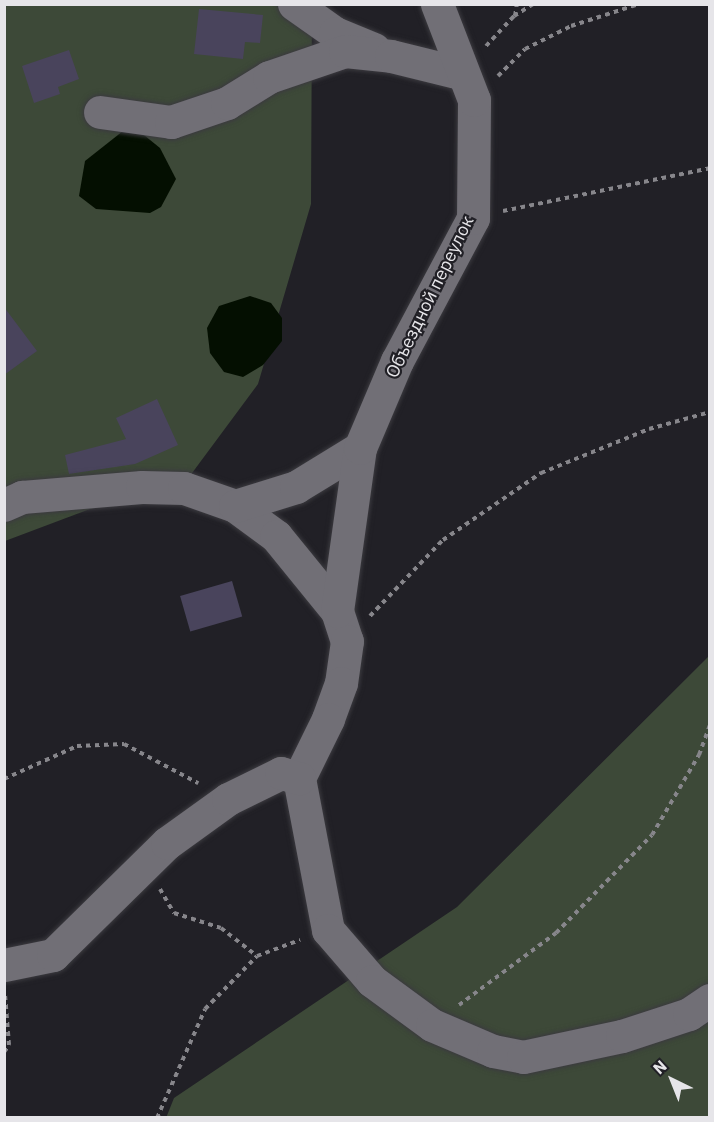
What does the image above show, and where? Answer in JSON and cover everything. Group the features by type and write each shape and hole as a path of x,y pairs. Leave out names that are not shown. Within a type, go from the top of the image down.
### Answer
{"street":[{"path":"294,4 335,33 467,87"},
{"name":"Объездной переулок","path":"299,778 328,719 341,683 342,626 360,448 397,361 473,218 467,87 437,4"},
{"path":"100,112 171,122 227,103 269,77 345,51 391,56"},
{"path":"235,506 296,487 360,448"},
{"path":"4,505 22,497 142,487 183,488 235,506 276,536 342,626"},
{"path":"4,965 53,955 167,843 228,799 281,773 299,778 328,930 372,981 432,1025 493,1051 523,1057 622,1036 689,1014 710,1000"}],"path":[{"path":"467,87 514,16 517,4"},
{"path":"514,16 533,4"},
{"path":"467,87 525,49 571,26 639,4"},
{"path":"473,218 710,168"},
{"path":"342,626 443,540 541,473 649,429 710,412"},
{"path":"432,1025 556,933 652,835 699,755 710,725"},
{"path":"4,779 77,746 124,744 228,799"},
{"path":"134,876 158,885 174,913 221,928 257,956"},
{"path":"157,1118 205,1009 257,956 328,930"},
{"path":"4,992 9,1045 4,1052"}],"green space":[{"path":"5,5 312,5 311,204 258,384 178,492 90,509 5,541"},
{"path":"709,656 709,1117 166,1118 174,1098 457,907"}],"shaded area":[{"path":"123,131 139,131 160,148 176,179 161,207 150,213 96,209 79,196 85,161"},
{"path":"250,296 271,303 282,318 282,341 263,365 243,377 224,372 210,353 207,328 219,306"}],"building":[{"path":"199,9 263,15 260,43 245,42 243,59 194,54"},
{"path":"69,50 79,79 58,87 60,94 34,103 22,66"},
{"path":"4,307 37,351 4,375"},
{"path":"157,399 178,445 135,464 69,474 65,455 126,439 116,418"},
{"path":"232,581 242,617 190,631 180,596"}]}
